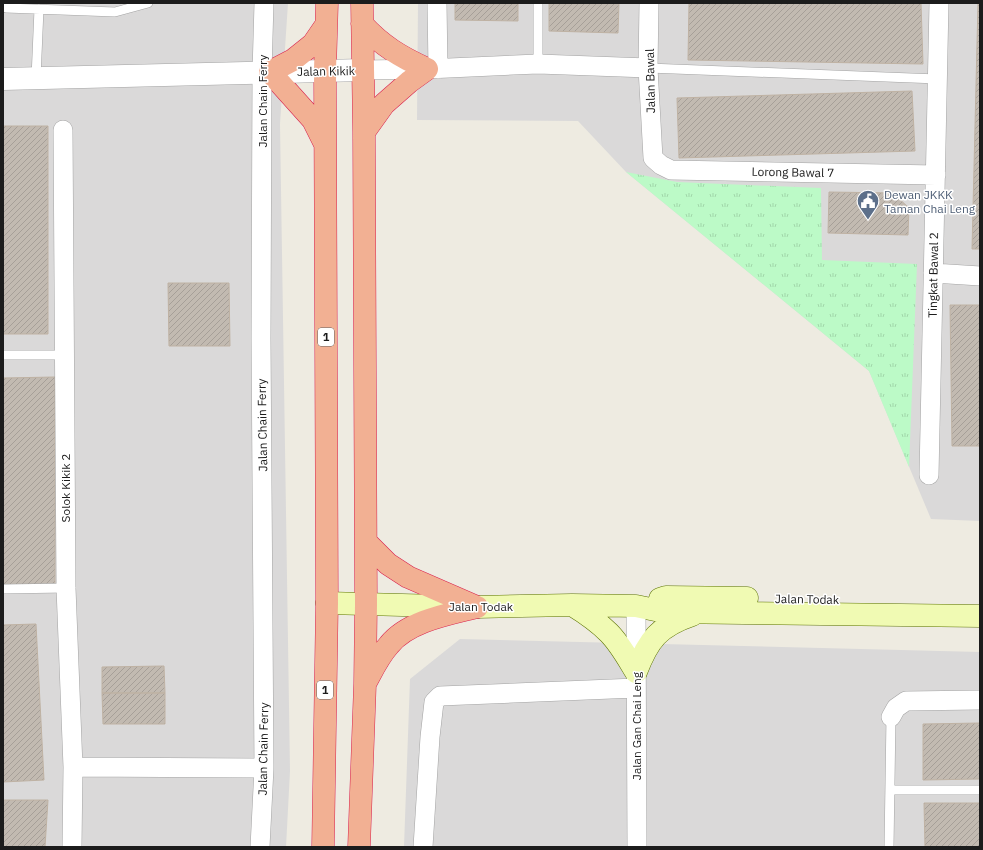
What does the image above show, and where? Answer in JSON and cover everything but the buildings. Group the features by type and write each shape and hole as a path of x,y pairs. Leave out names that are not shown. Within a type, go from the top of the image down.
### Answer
{"highway":[{"name":"1","path":"323,847 327,603 325,70 327,3"},
{"path":"359,847 365,684 366,604 362,3"},
{"path":"326,24 313,44 293,60 266,72 314,120 326,146"},
{"path":"362,24 374,38 402,58 432,69"},
{"path":"364,132 384,104 408,82 432,69"},
{"path":"366,542 388,564 408,577 477,607"},
{"path":"365,684 375,664 390,643 407,630 430,620 477,607"}],"main road":[{"name":"Jalan Todak","path":"636,606 666,597 980,601"},
{"name":"Jalan Todak","path":"327,603 477,607 572,605 636,606 665,612 980,616"},
{"path":"572,605 592,617 610,634 636,680"},
{"path":"636,680 643,654 652,640 662,629 676,620 700,612"}],"street":[{"name":"Jalan Chain Ferry","path":"260,847 264,768 261,339 266,72 264,3"},
{"path":"432,69 437,3"},
{"name":"Jalan Bawal","path":"649,3 648,68 653,158"},
{"name":"Tingkat Bawal 2","path":"929,475 939,3"},
{"name":"Jalan Kikik","path":"3,79 325,70 432,69 538,64 648,68"},
{"name":"Solok Kikik 2","path":"63,130 66,588 73,767 72,847"},
{"name":"Lorong Bawal 7","path":"653,158 661,165 671,170 936,175"},
{"path":"933,273 980,276"},
{"name":"Jalan Gan Chai Leng","path":"636,606 637,847"},
{"path":"423,847 434,702 440,696 636,680"},
{"path":"891,717 896,708 906,701 980,700"},
{"path":"73,767 264,768"}],"lane":[{"path":"6,8 115,12 148,3"},
{"path":"538,3 538,64"},
{"path":"36,78 39,9"},
{"path":"648,68 938,79"},
{"path":"3,355 64,355"},
{"path":"3,589 66,588"},
{"path":"889,847 891,717"},
{"path":"890,790 980,790"}],"shaded area":[{"path":"3,3 288,3 280,124 290,771 286,847 3,847"},
{"path":"418,3 980,3 980,521 931,519 869,371 626,172 578,121 417,120"},
{"path":"460,639 980,652 980,847 404,847 410,679"}],"green space":[{"path":"626,172 677,182 821,188 822,260 917,264 909,467 869,371"}],"place":[{"name":"Dewan JKKK Taman Chai Leng","path":"868,220"}]}
